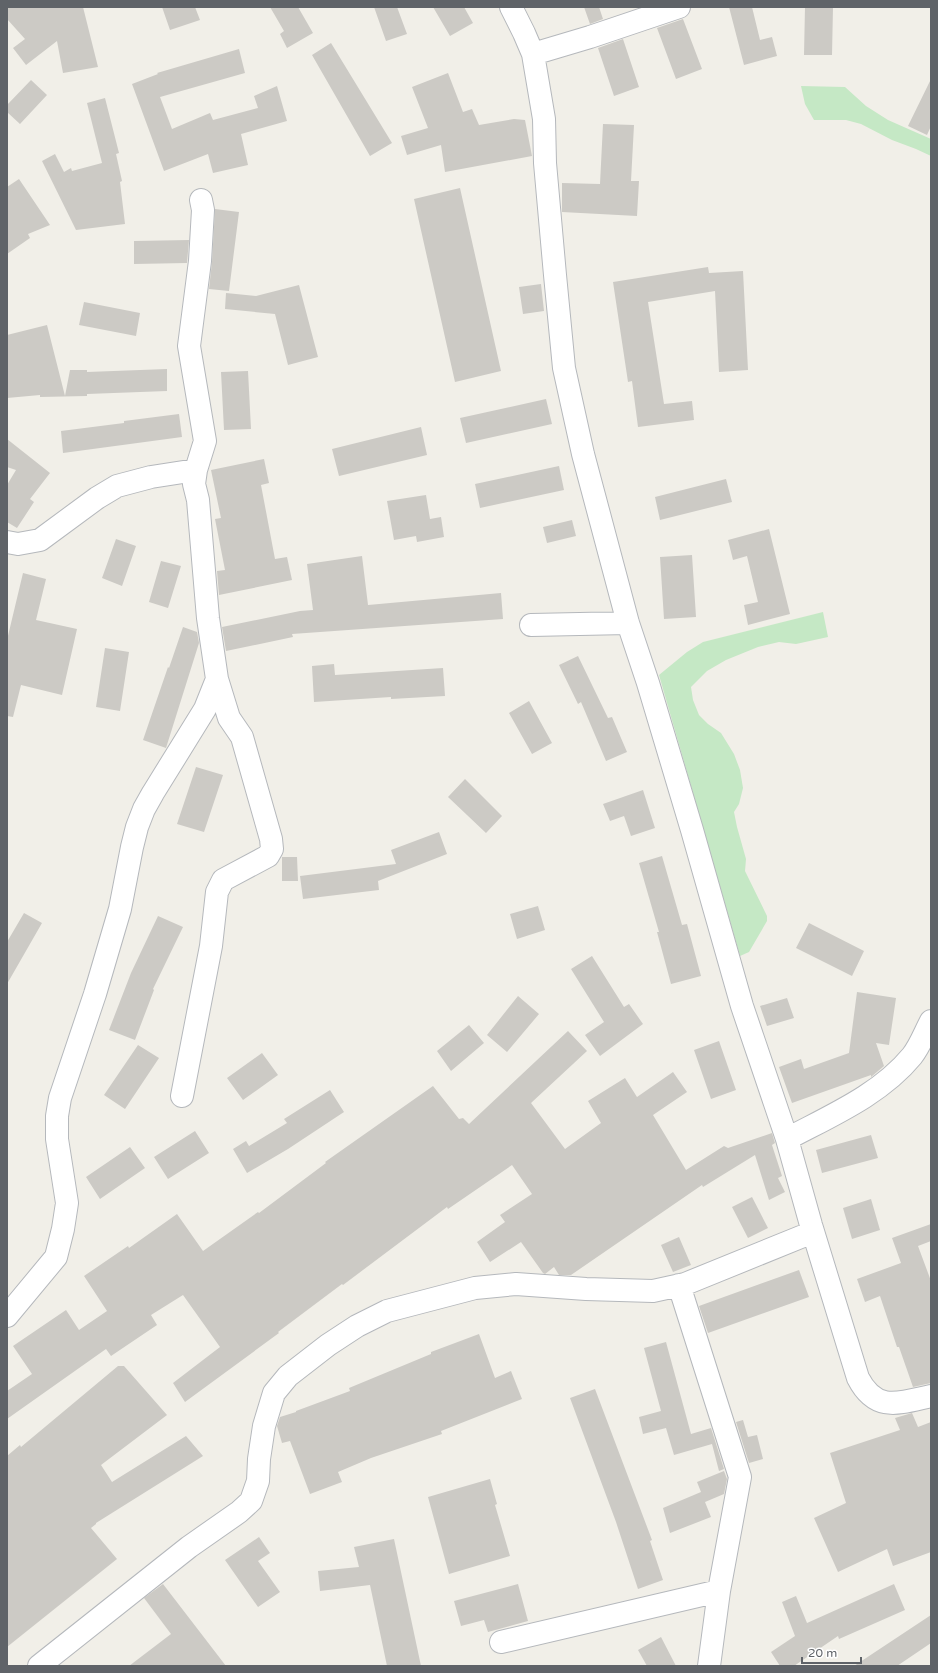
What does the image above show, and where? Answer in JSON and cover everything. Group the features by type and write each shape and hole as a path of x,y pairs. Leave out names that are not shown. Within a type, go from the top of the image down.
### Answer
{"street":[{"path":"511,7 524,33 532,54 544,119 546,170 564,368 583,454 628,623 666,741 742,1006 787,1139 813,1232 854,1366 863,1388 872,1397 882,1403 898,1404 931,1396"},
{"path":"532,54 590,37 679,7"},
{"path":"182,1096 211,946 217,892 224,880 268,856 272,849 271,839 242,737 229,718 217,679 208,618 198,500 194,484 196,470 205,441 189,346 200,261 203,210 201,200"},
{"path":"7,542 18,544 40,540 97,498 117,486 151,476 196,470"},
{"path":"531,625 628,623"},
{"path":"7,1316 56,1257 64,1229 67,1203 57,1139 57,1116 60,1098 95,994 120,908 128,862 137,827 144,809 205,710 217,679"},
{"path":"787,1139 865,1096 888,1079 912,1056 931,1021"},
{"path":"39,1666 189,1547 239,1512 251,1501 258,1481 259,1459 264,1426 274,1393 288,1376 328,1345 357,1326 387,1312 475,1288 516,1284 586,1289 653,1290 679,1285 813,1232"},
{"path":"679,1285 740,1477 719,1591 709,1666"},
{"path":"501,1642 719,1591"}],"green space":[{"path":"801,86 845,87 866,106 888,120 931,139 931,156 892,140 861,124 846,120 814,120 805,104"},
{"path":"823,612 828,637 796,644 779,642 758,647 726,660 707,671 691,687 693,700 699,715 708,724 721,733 734,754 740,770 743,788 739,804 734,812 746,859 745,871 767,916 767,921 749,952 740,956 659,675 687,652 703,642"}],"building":[{"path":"7,7 83,7 98,67 63,73 57,41 26,65 13,48 25,39 7,19"},
{"path":"162,7 195,7 200,20 170,30"},
{"path":"270,7 298,7 313,33 287,48 280,34 284,31"},
{"path":"374,7 397,7 407,34 386,41"},
{"path":"433,7 464,7 473,23 450,36"},
{"path":"584,7 599,7 603,19 590,24"},
{"path":"729,7 752,7 760,40 772,37 777,56 744,65"},
{"path":"805,7 833,7 832,55 804,55"},
{"path":"683,19 702,69 676,79 657,28"},
{"path":"623,39 639,87 614,96 598,48"},
{"path":"331,43 392,143 370,156 312,55"},
{"path":"239,49 245,73 160,97 172,129 210,113 213,120 258,108 254,96 277,86 287,121 241,134 248,165 213,173 208,154 164,171 132,84 158,74 157,73"},
{"path":"448,73 463,112 472,109 479,125 514,119 525,120 532,156 445,172 441,145 407,155 401,136 428,128 412,87"},
{"path":"931,79 931,126 927,135 908,126"},
{"path":"31,80 47,95 20,124 7,112 7,105"},
{"path":"105,98 119,153 116,154 122,181 120,182 125,224 76,230 42,161 55,154 64,172 71,168 72,171 102,163 87,103"},
{"path":"603,124 634,125 631,181 639,181 637,216 562,212 562,183 600,184"},
{"path":"19,179 50,225 28,234 30,238 7,254 7,187"},
{"path":"460,188 501,371 455,382 414,199"},
{"path":"215,209 239,212 229,291 209,289"},
{"path":"189,240 187,263 134,264 134,241"},
{"path":"708,267 709,273 743,271 748,370 719,372 715,291 648,302 664,404 692,401 694,420 638,427 632,381 628,382 613,282"},
{"path":"541,284 544,311 523,314 519,287"},
{"path":"299,285 318,357 288,365 275,314 225,309 226,293 256,296"},
{"path":"84,302 140,313 136,336 79,325"},
{"path":"47,325 65,396 70,370 87,370 87,372 167,369 167,391 87,394 87,396 40,397 40,395 7,398 7,335"},
{"path":"248,371 251,429 224,430 221,372"},
{"path":"546,399 552,424 466,443 460,418"},
{"path":"179,414 182,437 63,453 61,431"},
{"path":"421,427 427,455 339,476 332,449"},
{"path":"7,439 50,473 30,499 34,502 17,528 7,522 7,485 16,470 7,467"},
{"path":"264,459 269,483 261,485 275,559 287,557 292,580 219,595 217,571 225,570 215,519 221,518 211,470"},
{"path":"559,466 564,490 480,508 475,484"},
{"path":"726,479 732,502 660,520 655,497"},
{"path":"426,495 430,519 441,517 444,537 417,542 416,536 394,540 387,501"},
{"path":"572,520 576,536 547,543 543,527"},
{"path":"769,529 790,614 748,625 744,605 758,602 747,556 733,560 728,540"},
{"path":"116,539 136,546 122,586 102,578"},
{"path":"692,555 696,617 664,619 660,557"},
{"path":"362,556 368,605 501,593 503,619 292,634 293,637 226,651 222,627 300,611 313,610 307,564"},
{"path":"161,561 181,566 168,608 149,602"},
{"path":"23,573 46,579 36,620 77,629 62,695 21,685 13,717 7,716 7,640"},
{"path":"183,627 197,632 199,643 166,748 143,740"},
{"path":"105,648 129,652 120,711 96,707"},
{"path":"578,656 608,718 612,717 627,752 606,761 581,702 578,704 559,665"},
{"path":"334,664 335,675 443,668 445,696 391,699 391,697 314,702 312,666"},
{"path":"529,701 552,743 532,754 509,713"},
{"path":"196,767 223,775 204,832 177,824"},
{"path":"465,779 502,816 486,833 448,797"},
{"path":"643,790 655,828 631,836 624,816 610,821 603,804"},
{"path":"439,832 447,854 378,881 379,890 303,899 300,876 396,864 391,850"},
{"path":"662,856 682,925 687,924 701,976 671,984 657,932 659,932 639,863"},
{"path":"282,857 297,857 298,881 282,881"},
{"path":"538,906 545,930 517,939 510,914"},
{"path":"24,913 42,923 7,984 7,942"},
{"path":"158,916 183,927 153,989 154,990 135,1040 109,1030 131,973"},
{"path":"809,923 864,951 852,976 796,948"},
{"path":"592,956 624,1007 629,1004 643,1024 600,1056 585,1035 604,1022 571,969"},
{"path":"857,992 896,998 889,1045 876,1043 884,1066 871,1077 871,1075 792,1103 779,1067 801,1059 804,1069 849,1053"},
{"path":"518,996 539,1014 507,1052 487,1035"},
{"path":"787,998 794,1018 767,1026 760,1006"},
{"path":"469,1025 484,1043 451,1071 437,1051"},
{"path":"568,1031 587,1051 531,1103 565,1149 601,1123 588,1101 625,1078 637,1097 673,1072 687,1092 653,1115 686,1170 724,1146 728,1148 772,1133 775,1143 772,1145 782,1176 778,1178 785,1192 769,1200 755,1155 703,1187 702,1185 571,1275 559,1275 554,1267 545,1274 521,1242 490,1262 477,1242 505,1222 500,1215 532,1194 512,1165 448,1209 447,1207 185,1402 173,1383 220,1347 183,1295 151,1315 157,1325 111,1356 106,1349 7,1419 7,1391 32,1374 13,1346 66,1310 79,1330 107,1311 84,1276 128,1246 129,1248 177,1214 203,1251 258,1212 259,1213 326,1163 325,1162 433,1086 459,1119 463,1118 469,1124"},
{"path":"719,1041 736,1090 711,1099 694,1050"},
{"path":"138,1045 159,1058 125,1109 104,1095"},
{"path":"262,1053 278,1075 243,1100 227,1078"},
{"path":"330,1090 344,1112 288,1149 247,1173 233,1149 246,1141 249,1146 287,1123 284,1119"},
{"path":"195,1131 209,1153 168,1179 154,1157"},
{"path":"871,1135 878,1158 822,1173 816,1150"},
{"path":"130,1147 145,1168 100,1199 86,1177"},
{"path":"752,1197 768,1228 748,1238 732,1207"},
{"path":"871,1199 880,1230 852,1239 843,1208"},
{"path":"931,1224 931,1241 918,1246 931,1281 931,1383 913,1387 899,1347 897,1347 880,1296 865,1302 857,1279 901,1263 892,1238"},
{"path":"679,1237 691,1265 673,1272 661,1245"},
{"path":"799,1270 809,1297 708,1333 699,1306"},
{"path":"479,1334 495,1378 511,1371 522,1399 441,1431 442,1434 371,1458 338,1472 342,1482 310,1494 290,1441 282,1443 277,1426 280,1417 350,1391 349,1388 431,1354 431,1352"},
{"path":"666,1342 691,1434 711,1428 724,1469 719,1471 712,1444 674,1455 666,1428 643,1434 639,1417 661,1411 644,1348"},
{"path":"118,1366 124,1366 167,1415 101,1465 112,1482 186,1436 203,1456 96,1523 91,1528 117,1559 7,1647 7,1456 20,1445 21,1447"},
{"path":"595,1389 652,1540 650,1541 663,1580 638,1589 616,1522 570,1398"},
{"path":"912,1413 918,1427 931,1422 931,1552 893,1566 887,1549 838,1572 814,1518 846,1503 830,1453 900,1430 895,1418"},
{"path":"743,1420 748,1437 757,1435 763,1459 749,1463 736,1422"},
{"path":"724,1471 727,1479 724,1494 705,1502 711,1517 670,1533 663,1508 701,1492 697,1482"},
{"path":"490,1479 497,1504 495,1505 510,1556 449,1574 428,1497"},
{"path":"259,1537 270,1553 258,1561 280,1592 258,1607 225,1560"},
{"path":"394,1539 421,1666 387,1666 370,1585 320,1591 318,1571 359,1567 354,1547"},
{"path":"163,1584 226,1666 129,1666 171,1634 144,1598"},
{"path":"518,1584 528,1621 488,1632 484,1620 461,1626 454,1601"},
{"path":"894,1584 905,1610 839,1639 838,1636 794,1666 780,1666 771,1652 795,1636 782,1602 796,1596 807,1623"},
{"path":"931,1615 931,1643 897,1666 854,1666"},
{"path":"661,1637 676,1666 647,1666 638,1650"}]}
